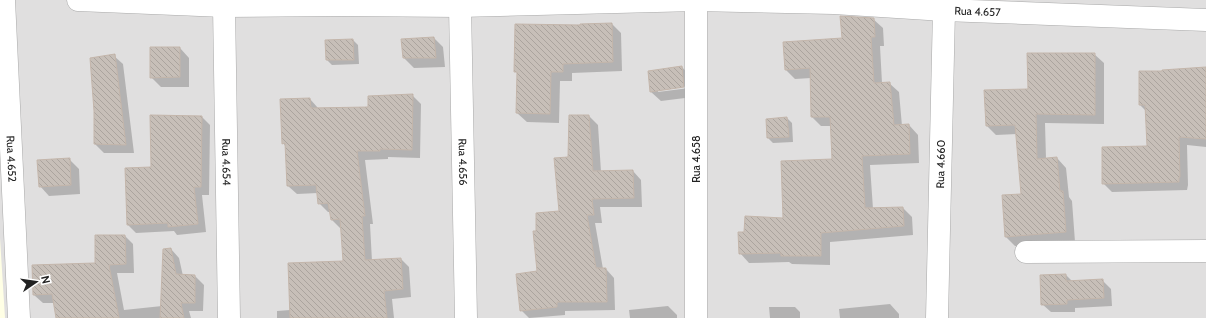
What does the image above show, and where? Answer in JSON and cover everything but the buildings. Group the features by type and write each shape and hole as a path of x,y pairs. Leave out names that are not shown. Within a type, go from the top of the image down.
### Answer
{"street":[{"name":"Rua 4.652","path":"4,0 19,318"},
{"name":"Rua 4.657","path":"78,0 224,6 460,6 696,0 834,3 944,10 1206,20"},
{"name":"Rua 4.658","path":"696,0 696,318"},
{"name":"Rua 4.654","path":"224,6 229,318"},
{"name":"Rua 4.656","path":"460,6 466,318"},
{"name":"Rua 4.660","path":"937,318 944,10"},
{"path":"1026,252 1206,251"}],"shaded area":[{"path":"0,0 1206,0 1206,318 0,318"},
{"path":"0,238 5,318 0,318"}]}
